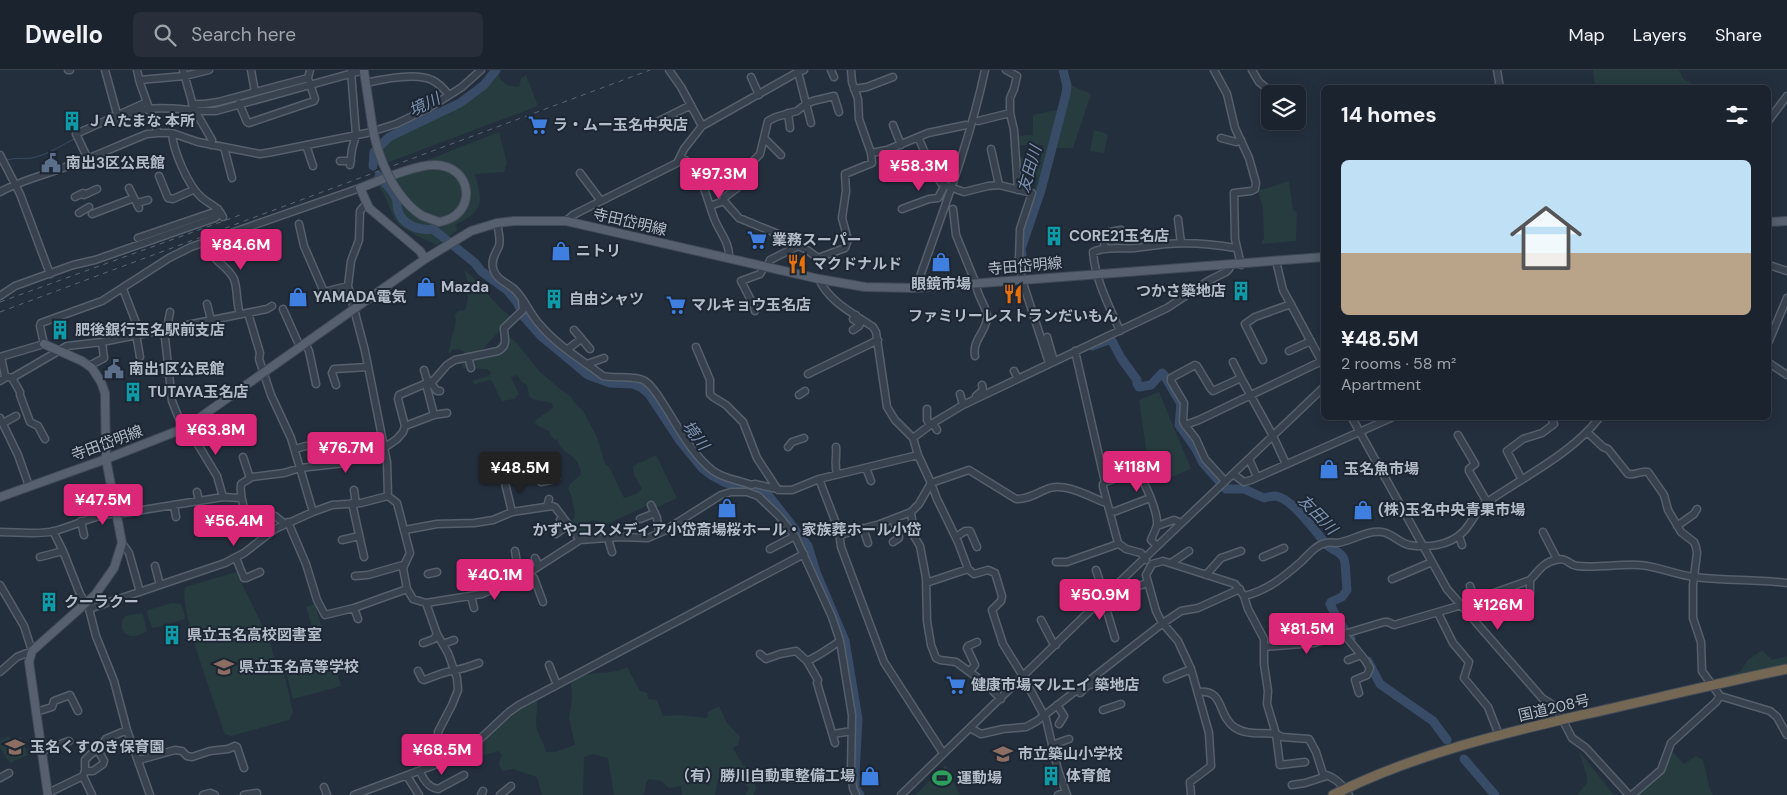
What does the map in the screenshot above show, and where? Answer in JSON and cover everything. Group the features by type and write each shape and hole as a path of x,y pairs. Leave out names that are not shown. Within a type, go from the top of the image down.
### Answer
{"highway":[{"name":"国道208号","path":"1333,795 1347,792 1386,771 1499,735 1787,669"}],"main road":[{"path":"364,70 376,144 384,164 400,193 421,215 438,222 454,217 464,206 466,186 461,176 453,169 444,166 428,166 384,179 360,188 366,204 376,216 392,226 420,251 426,259"},
{"name":"寺田岱明線","path":"0,497 185,428 426,259 472,232 497,223 514,221 566,221 819,279 865,287 916,288 1241,265 1321,257"},
{"path":"1771,222 1787,221"},
{"path":"44,344 82,361 97,374 104,393 106,459 122,543 114,568 87,606 32,650 29,662 48,794"}],"street":[{"path":"105,70 113,118"},
{"path":"137,70 158,133"},
{"path":"139,80 209,70"},
{"path":"251,70 255,92"},
{"path":"238,101 249,123 314,102 309,81 310,70"},
{"path":"88,159 76,134 113,118 149,106 216,111 255,92 364,70"},
{"path":"0,192 14,184 88,159 147,134 172,133 211,145 260,154 356,135 396,124 429,108 462,88 481,70"},
{"path":"669,70 691,104 702,126"},
{"path":"831,70 834,77"},
{"path":"755,311 741,281 760,274 770,260 798,246 818,258 845,248 848,240 842,218 846,191 845,174 872,164 871,153 859,119 858,99 851,70"},
{"path":"916,288 948,187 978,104 984,70"},
{"path":"1006,70 1017,76 1010,96 1010,113 1014,130 1018,190"},
{"path":"1214,70 1228,94 1235,128 1249,158 1256,183 1255,189 1252,191 1234,193 1236,248 1241,265"},
{"path":"1252,70 1263,85"},
{"path":"1498,70 1500,85"},
{"path":"566,221 573,215 677,163 684,149 702,126 801,71 806,104 812,122"},
{"path":"340,161 351,163 356,135 351,72"},
{"path":"184,73 194,108 212,140 211,145"},
{"path":"366,83 415,76 431,79 442,86 449,96"},
{"path":"751,77 759,95"},
{"path":"854,88 867,87 893,78"},
{"path":"238,101 309,81"},
{"path":"724,201 726,195 741,185 745,170 760,154 768,121 797,111 806,104 834,96 839,112"},
{"path":"1771,117 1787,96"},
{"path":"653,124 691,104"},
{"path":"788,113 790,128"},
{"path":"978,122 1010,113"},
{"path":"893,125 901,145"},
{"path":"871,153 887,150 928,133 966,125"},
{"path":"172,133 173,142 193,190 201,198 220,209 223,218"},
{"path":"918,137 937,177 941,183 948,187 964,192 999,185 1032,193 1020,230 1019,259 1022,280 1051,362"},
{"path":"1220,138 1236,142 1241,140"},
{"path":"765,139 781,155"},
{"path":"306,145 313,166"},
{"path":"224,147 232,178"},
{"path":"991,149 999,185"},
{"path":"681,158 685,160 701,180 715,221 726,240 729,258"},
{"path":"2,159 50,274"},
{"path":"580,173 602,201"},
{"path":"159,176 168,198 173,199 193,190"},
{"path":"902,209 929,199 938,198 948,187"},
{"path":"129,188 137,203"},
{"path":"25,398 9,377 1,357 44,344 41,323 102,301 124,289 169,258 206,242 360,188"},
{"path":"75,198 97,189"},
{"path":"79,213 148,200"},
{"path":"724,201 739,218 778,234 794,247"},
{"path":"710,206 724,201"},
{"path":"366,204 360,211 359,240 351,261 348,286 368,367 384,448 388,471 388,496"},
{"path":"0,296 15,286 215,218 220,209"},
{"path":"138,238 220,209"},
{"path":"953,209 956,234 976,284 987,319 975,343 975,356"},
{"path":"1178,219 1181,243"},
{"path":"497,223 500,238 494,255 493,268 499,278 514,289 540,326 603,376 640,379 648,383 695,452 711,469 751,488 788,526 795,536 840,641 852,715 851,771 853,788 856,795"},
{"path":"298,224 304,246 324,292 348,286"},
{"path":"1104,248 1105,233 1121,230"},
{"path":"206,242 210,254 230,272 240,314"},
{"path":"1120,331 1105,298 1093,252 1104,248 1136,248 1181,243 1217,244 1236,248"},
{"path":"1276,261 1283,290 1321,359"},
{"path":"913,438 942,417 963,405 1167,308 1208,281 1226,272 1231,265"},
{"path":"1771,266 1787,271"},
{"path":"819,279 828,295 873,327 878,340 887,407 895,420 913,438 918,455 956,537 968,569 974,574 988,570 995,573 1002,601 992,610 1004,644 1044,715 1066,794 1058,795"},
{"path":"124,289 138,334 140,357"},
{"path":"1771,336 1787,298"},
{"path":"407,588 354,608 325,615 317,600 306,564 287,523 275,516 257,521 249,517 240,498 241,484 250,478 300,468 345,463 365,453 384,448 398,439 405,426 398,399 399,395 428,383 441,374 449,364 503,348 505,344 504,328 520,313 522,299"},
{"path":"207,304 211,320"},
{"path":"1263,360 1245,324 1255,317 1290,304"},
{"path":"0,381 67,346 102,342 272,306"},
{"path":"283,309 302,345 309,351 316,384"},
{"path":"170,312 166,328 172,401 180,421 197,443 217,476 223,497"},
{"path":"248,312 260,352 259,359 271,395 295,449 313,512"},
{"path":"853,330 860,324 853,318 856,315"},
{"path":"574,330 590,349"},
{"path":"1047,337 1051,362"},
{"path":"568,349 581,339"},
{"path":"808,374 878,340"},
{"path":"1289,351 1311,341"},
{"path":"89,366 104,360 102,342"},
{"path":"696,347 710,380 710,394 743,422 757,458 778,490"},
{"path":"1076,352 1105,482 1103,484 1106,503 1118,544"},
{"path":"468,357 471,368"},
{"path":"587,364 604,358"},
{"path":"1232,362 1273,436 1286,464"},
{"path":"1185,425 1321,364"},
{"path":"1771,364 1787,375"},
{"path":"1226,481 1205,459 1196,439 1185,425 1183,421 1184,403 1171,378 1195,365 1213,390 1241,378"},
{"path":"336,385 332,373 334,369 368,367"},
{"path":"424,370 434,415"},
{"path":"1014,371 1018,379"},
{"path":"428,383 440,391"},
{"path":"976,399 976,396 983,390 982,385"},
{"path":"901,795 1107,594 1321,390"},
{"path":"20,392 30,422 38,426 45,439"},
{"path":"960,394 963,405"},
{"path":"927,409 927,420 938,430"},
{"path":"942,417 941,414 949,409"},
{"path":"405,426 434,415 446,413"},
{"path":"16,416 2,420 18,455 29,486"},
{"path":"1353,420 1447,589 1542,698 1556,707 1572,738 1586,748 1631,795 1661,770 1671,743 1716,702 1720,696"},
{"path":"1234,474 1244,482 1257,478 1359,430 1386,420"},
{"path":"1521,478 1507,451 1524,439 1542,433 1554,424 1552,420"},
{"path":"970,728 981,734 1003,729 1026,728 1181,611 1198,608 1242,592 1261,590 1280,580 1316,548 1325,543 1338,543 1364,534 1380,532 1386,533 1403,543 1423,546 1445,542 1459,536 1476,512 1487,502 1588,433 1598,420"},
{"path":"1588,433 1603,447 1608,449 1628,474 1648,472 1664,495 1668,510 1677,526 1696,547 1694,625 1701,642 1702,671 1720,696 1770,711 1777,717 1787,735"},
{"path":"1458,436 1475,464 1469,471 1487,502"},
{"path":"788,447 792,442 804,438"},
{"path":"295,449 316,445"},
{"path":"836,447 835,466 837,474"},
{"path":"388,496 397,503 410,553 404,565 407,588 413,599 426,603 471,596 494,590 539,566 580,540 633,536 648,538 721,496 751,488 755,484 778,490 792,490 837,474 918,455"},
{"path":"243,457 250,478"},
{"path":"1249,459 1257,478"},
{"path":"866,468 870,481"},
{"path":"840,535 911,512 920,504 931,484 969,470 1016,499 1029,497 1052,487 1072,488 1106,503"},
{"path":"1105,482 1134,472 1137,473 1145,485 1150,498 1157,526 1151,540 1157,546"},
{"path":"504,479 512,512"},
{"path":"541,482 556,479"},
{"path":"819,479 840,535 839,542 875,649 943,753"},
{"path":"354,490 354,504 364,557"},
{"path":"197,492 199,501"},
{"path":"87,606 140,592 204,571 236,558 275,529 332,505 354,504 388,496"},
{"path":"2,535 53,531 81,521 117,513 174,506 223,497 240,498"},
{"path":"1110,512 1150,498"},
{"path":"547,507 549,499"},
{"path":"650,505 657,518 659,533"},
{"path":"174,506 176,517"},
{"path":"405,530 437,524 474,523 493,520 512,512 552,506 580,540"},
{"path":"1677,526 1694,514 1697,509"},
{"path":"556,534 564,528 556,514 558,511"},
{"path":"911,512 914,536 920,546 926,578 926,621 936,658 956,662 970,671 1001,699"},
{"path":"640,519 655,513"},
{"path":"893,519 900,536 893,542"},
{"path":"1157,526 1174,520 1181,523"},
{"path":"81,521 84,535"},
{"path":"863,528 868,543"},
{"path":"53,531 63,551 76,586 87,606 116,700 150,795"},
{"path":"956,537 965,531 970,531 977,547"},
{"path":"35,532 41,539"},
{"path":"1544,532 1557,559"},
{"path":"342,540 359,536"},
{"path":"770,549 795,536"},
{"path":"1459,536 1462,545"},
{"path":"609,542 612,552"},
{"path":"122,543 130,553 140,592"},
{"path":"1056,562 1067,562 1118,544 1141,554 1144,559 1152,564"},
{"path":"1263,557 1284,548"},
{"path":"40,557 63,551"},
{"path":"514,551 523,575 534,578 543,602"},
{"path":"1170,563 1189,551"},
{"path":"1206,575 1220,559 1241,551"},
{"path":"358,794 451,760 471,749 509,712 519,705 804,554"},
{"path":"236,558 244,578 260,572"},
{"path":"535,558 539,566"},
{"path":"1264,646 1314,643 1384,622 1394,625 1438,613 1530,580 1547,562 1557,559 1568,560 1576,566 1648,566 1678,575 1694,577 1765,580 1787,583"},
{"path":"1191,795 1190,782 1211,766 1209,733 1191,669 1178,641 1163,624 1156,611 1147,582 1146,575 1152,564 1157,562 1170,563 1235,584 1242,592 1248,609 1263,634 1264,664 1268,691 1267,704 1276,734 1280,765 1305,762"},
{"path":"1392,580 1432,562"},
{"path":"356,576 368,575 404,565"},
{"path":"155,566 160,585"},
{"path":"926,578 928,582 968,569"},
{"path":"1096,570 1104,592 1107,594 1115,638"},
{"path":"428,574 437,572"},
{"path":"1527,613 1530,580"},
{"path":"1107,594 1117,594 1147,582"},
{"path":"0,586 24,626 32,650 18,657 0,672"},
{"path":"1470,586 1475,600"},
{"path":"471,596 474,608"},
{"path":"426,603 437,634 448,653 458,690 438,732 438,737 451,760"},
{"path":"354,608 358,619"},
{"path":"1438,613 1453,643 1469,662 1464,678 1488,707 1499,735"},
{"path":"1042,620 1052,641 1056,645"},
{"path":"1347,633 1370,668 1367,674 1368,682"},
{"path":"423,643 434,639 437,634"},
{"path":"443,644 454,640"},
{"path":"806,661 820,656 840,641"},
{"path":"970,671 976,665 966,648 977,642"},
{"path":"760,654 766,660 780,654 796,651 806,661 818,680 817,683 826,715 836,742"},
{"path":"1348,660 1361,656"},
{"path":"418,671 424,680 479,663"},
{"path":"549,664 556,685"},
{"path":"1167,679 1191,669"},
{"path":"1359,693 1355,680 1367,674"},
{"path":"1080,692 1093,684"},
{"path":"1198,692 1214,694 1227,720 1235,728 1256,734 1276,734 1282,737 1309,739 1316,752 1323,774 1338,782 1347,792"},
{"path":"36,712 52,707 54,702 70,695 78,711"},
{"path":"1103,710 1121,704"},
{"path":"1057,705 1064,716 1059,724"},
{"path":"92,795 84,774 85,760 90,754 98,750 106,739 127,730"},
{"path":"833,734 852,731"},
{"path":"1052,745 1069,739"},
{"path":"42,751 69,741"},
{"path":"139,760 175,750 182,751 192,758 210,751 235,746 244,768"},
{"path":"48,794 103,764 104,761 98,750"},
{"path":"420,771 427,783 435,789 464,775"},
{"path":"0,778 8,773"},
{"path":"406,776 419,795"},
{"path":"1292,785 1311,782 1328,776"},
{"path":"500,795 511,786"},
{"path":"324,788 327,795"},
{"path":"244,795 257,793"},
{"path":"203,795 214,795"}],"green space":[{"path":"496,70 502,70 499,74 500,79 507,85 519,87 521,78 526,75 538,106 384,164 373,150 389,137 460,103 484,85"},
{"path":"1593,70 1679,70 1684,80 1692,85 1595,85"},
{"path":"1068,84 1091,94 1073,148 1053,148"},
{"path":"1056,110 1059,113 1036,202 1032,198 1037,178 1018,172 1018,157 1041,160 1043,145 1016,145 1016,136 1033,135 1033,115"},
{"path":"1094,130 1108,134 1104,153 1090,151"},
{"path":"499,132 507,163 504,172 475,174 480,199 479,205 465,220 455,225 458,230 437,245 400,226 376,182 389,175"},
{"path":"1289,181 1293,210 1297,213 1296,241 1262,244 1264,239 1263,209 1258,191"},
{"path":"464,270 512,317 480,352 464,355 464,352 459,349 452,350 450,354 448,352 455,325 455,315 458,311 465,310 468,298 467,292 470,290"},
{"path":"505,334 516,342 540,372 571,397 583,411 597,437 605,464 610,468 624,498 636,494 642,489 634,475 633,466 656,455 677,498 654,509 651,504 607,524 592,520 588,523 586,534 580,534 570,524 575,516 568,488 581,474 577,462 563,449 557,439 555,440 551,437 549,431 535,423 536,420 553,408 552,403 532,399 529,396 527,385 517,375 511,377 519,394 514,399 502,401 490,380 475,384 472,381 490,375 491,372 487,369 463,368 461,361 489,356"},
{"path":"1159,392 1191,469 1151,483 1139,400"},
{"path":"236,572 269,639 279,674 284,673 293,712 289,720 231,736 225,734 193,636 187,616 185,587"},
{"path":"172,603 181,604 185,616 184,619 152,628 147,613 148,610"},
{"path":"315,604 323,631 314,633 306,607"},
{"path":"141,613 147,631 134,636 125,633 122,630 122,620 125,616"},
{"path":"1762,650 1772,660 1787,656 1787,664 1713,683 1711,680 1740,672 1748,660"},
{"path":"333,659 341,686 293,699 286,672"},
{"path":"627,667 640,691 647,693 648,699 657,700 663,716 681,715 706,718 708,712 719,706 727,723 740,737 738,745 733,748 743,765 753,772 756,790 753,795 745,795 749,788 742,777 720,770 715,795 682,795 681,786 669,788 661,781 649,779 646,783 645,792 642,795 614,795 608,758 593,754 584,757 583,795 542,795 537,777 513,769 503,771 499,763 502,755 498,751 482,756 477,750 512,715 537,699 536,724 546,752 555,752 575,745 569,718 572,699 571,682 585,675 613,672"},
{"path":"9,736 12,741 21,737 28,755 10,763 0,748 0,740"},
{"path":"1579,751 1614,795 1577,795 1587,783"},
{"path":"1673,752 1684,764 1696,756 1703,760 1710,790 1713,795 1623,795 1632,792 1661,773"},
{"name":"運動場","path":"946,765 960,795 915,795"}],"waterway":[{"name":"境川","path":"373,166 374,152 389,137 460,103 484,85 496,70"},
{"name":"友田川","path":"1022,255 1021,249 1041,190 1066,94 1067,86 1063,70"},
{"path":"312,81 346,72"},
{"path":"203,108 306,83"},
{"path":"5,161 38,157 76,138"},
{"name":"境川","path":"379,176 397,200 397,208 403,220 417,228 433,229 475,263 481,271 507,290 517,302 524,317 541,336 588,375 610,383 633,384 642,388 649,394 680,441 702,468 726,483 769,496 808,546 816,572 845,641 858,719 855,774 857,791 860,795"},
{"name":"友田川","path":"1092,346 1111,339 1121,358 1137,380 1139,387 1151,385 1162,373 1181,404 1179,425 1196,449 1203,463 1226,489 1244,489 1264,498 1275,496 1288,502 1296,508 1328,546 1343,556 1347,590 1342,597 1330,604 1351,639"},
{"name":"友田川","path":"1368,661 1380,684 1433,721 1447,740"},
{"name":"友田川","path":"1464,759 1495,795"}],"railway":[{"path":"0,312 650,70"},
{"path":"0,302 240,215"}],"place":[{"name":"ＪＡたまな 本所","path":"72,121"},
{"name":"ラ・ムー玉名中央店","path":"538,125"},
{"name":"南出3区公民館","path":"51,163"},
{"name":"CORE21玉名店","path":"1054,236"},
{"name":"業務スーパー","path":"757,240"},
{"name":"ニトリ","path":"561,251"},
{"name":"眼鏡市場","path":"941,262"},
{"name":"マクドナルド","path":"797,264"},
{"name":"Mazda","path":"426,287"},
{"name":"つかさ築地店","path":"1241,291"},
{"name":"ファミリーレストランだいもん","path":"1013,294"},
{"name":"YAMADA電気","path":"298,297"},
{"name":"自由シャツ","path":"554,299"},
{"name":"マルキョウ玉名店","path":"676,305"},
{"name":"肥後銀行玉名駅前支店","path":"60,330"},
{"name":"南出1区公民館","path":"114,369"},
{"name":"TUTAYA玉名店","path":"133,392"},
{"name":"玉名魚市場","path":"1329,469"},
{"name":"かずやコスメディア小岱斎場桜ホール・家族葬ホール小岱","path":"727,508"},
{"name":"(株)玉名中央青果市場","path":"1363,510"},
{"name":"クーラクー","path":"49,602"},
{"name":"県立玉名高校図書室","path":"172,635"},
{"name":"県立玉名高等学校","path":"224,667"},
{"name":"健康市場マルエイ 築地店","path":"956,685"},
{"name":"玉名くすのき保育園","path":"15,747"},
{"name":"市立築山小学校","path":"1003,754"},
{"name":"（有）勝川自動車整備工場","path":"870,776"},
{"name":"体育館","path":"1051,776"},
{"name":"運動場","path":"942,778"}]}
